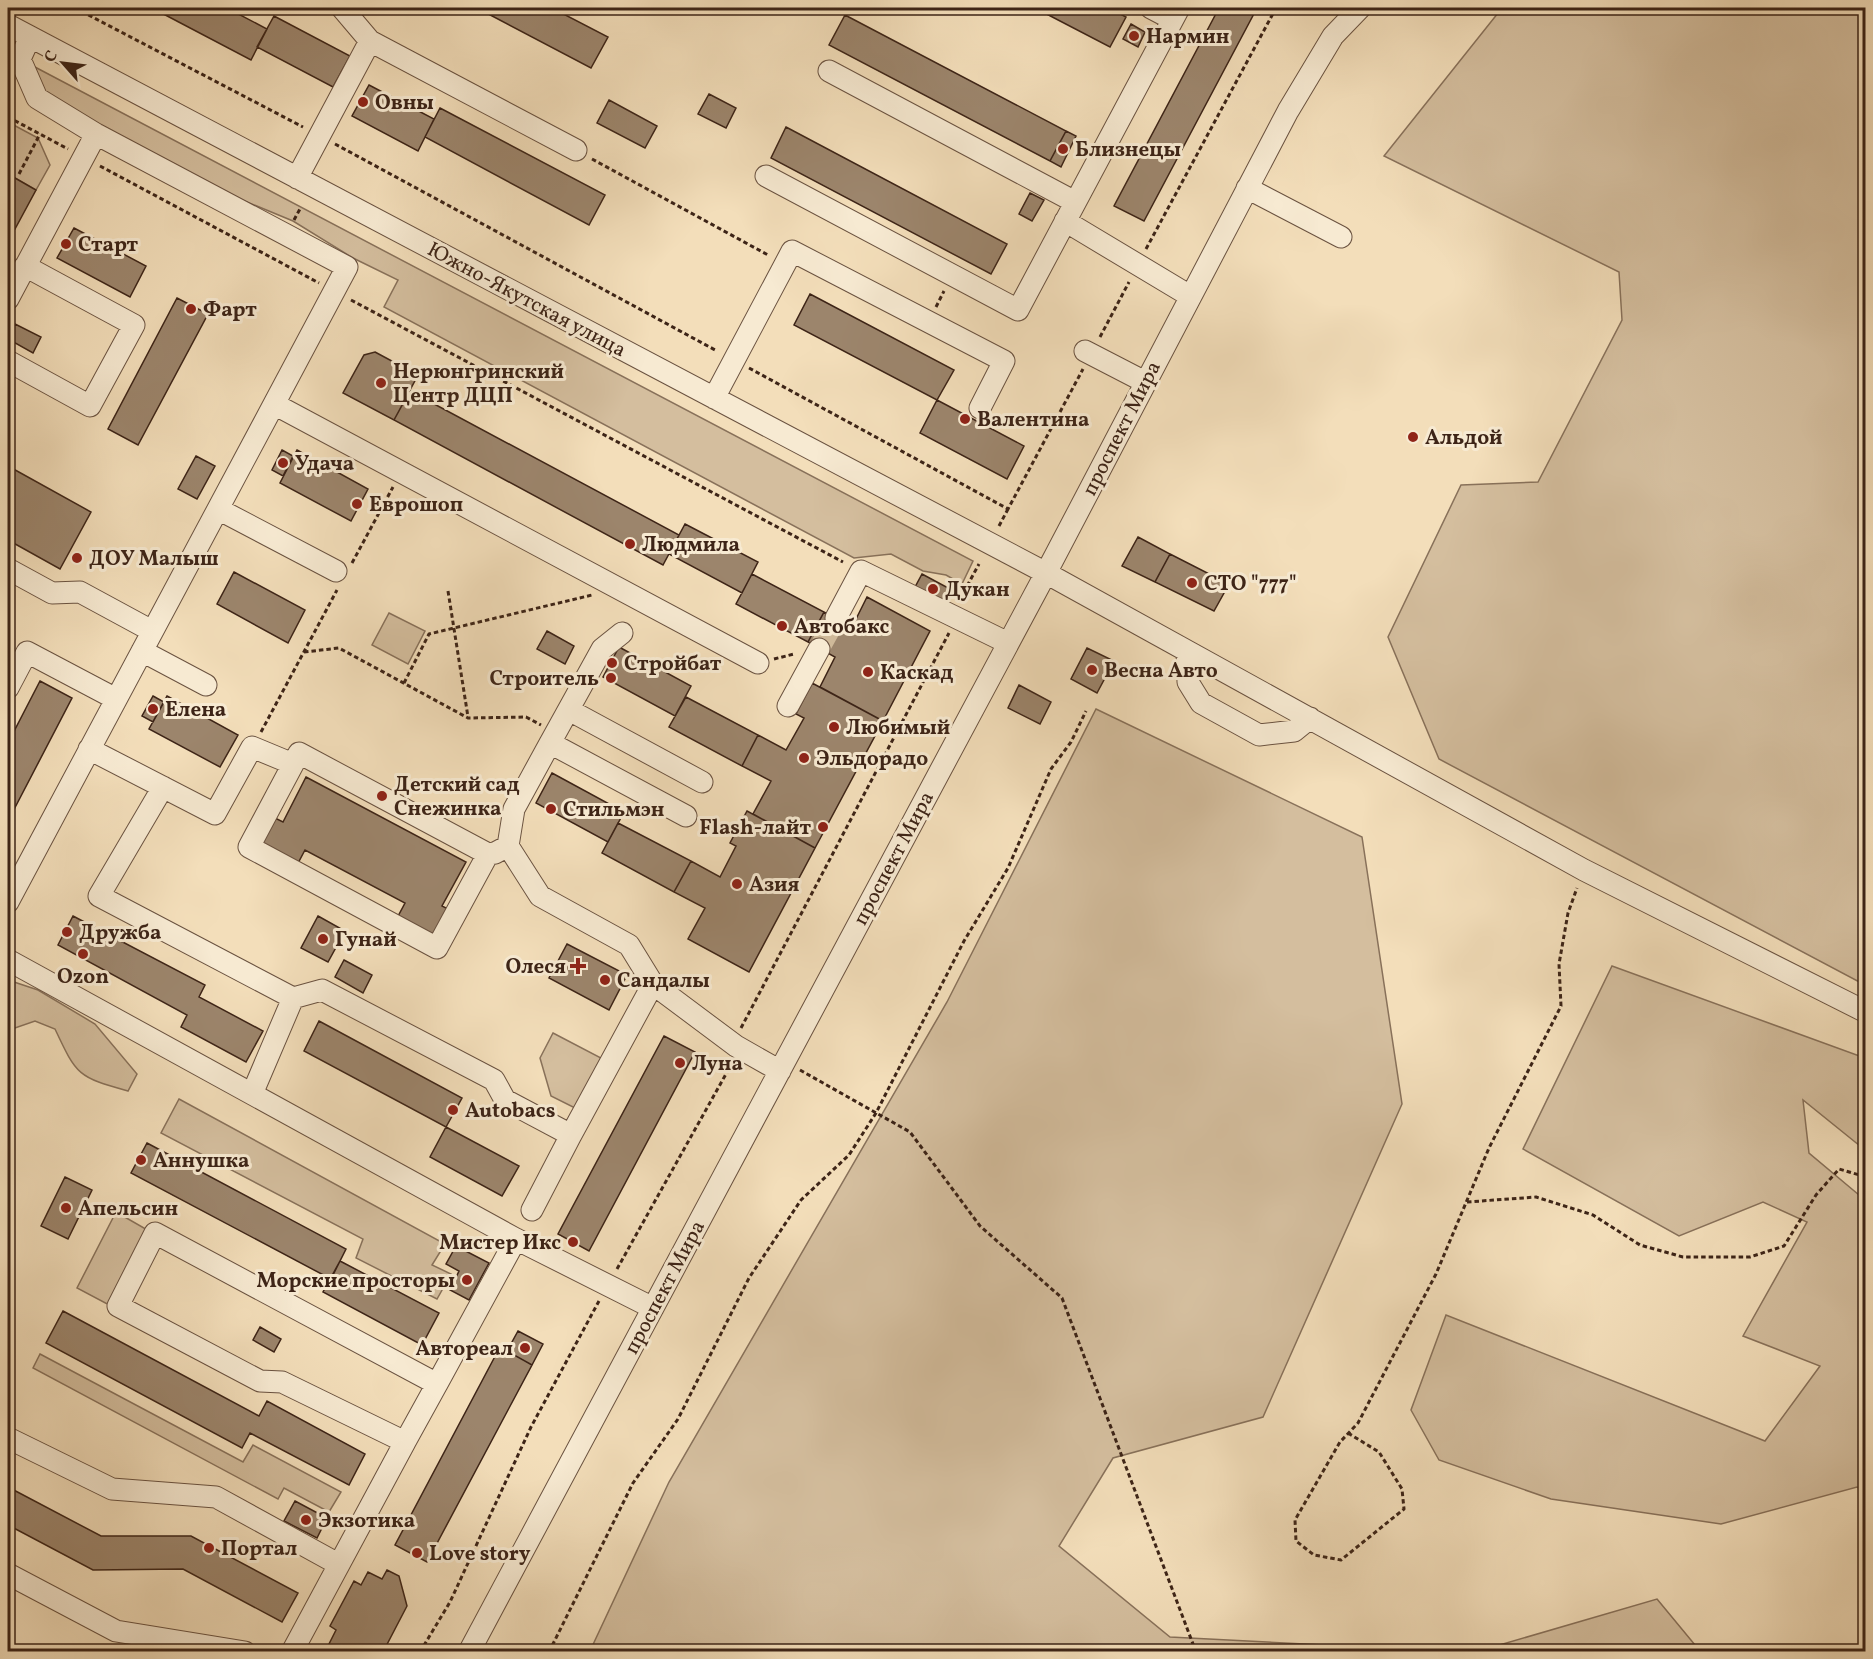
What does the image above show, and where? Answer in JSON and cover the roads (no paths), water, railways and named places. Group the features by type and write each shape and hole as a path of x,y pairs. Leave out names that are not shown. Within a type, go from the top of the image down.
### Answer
{"street":[{"path":"342,8 370,41 576,150"},
{"path":"766,176 1018,310 1175,13 1151,8"},
{"name":"проспект Мира","path":"470,1652 1046,573 1288,111 1333,36 1360,8"},
{"name":"Южно-Якутская улица","path":"8,25 1046,573 1584,870 1866,1012"},
{"path":"8,902 14,877 89,749 347,267 96,134 37,98 20,59 30,37"},
{"path":"297,178 370,41"},
{"path":"829,71 1075,202"},
{"path":"8,298 96,134"},
{"path":"1247,188 1341,237"},
{"path":"1065,221 1190,296"},
{"path":"714,398 792,251 1004,361 980,408"},
{"path":"8,361 90,406 134,325 25,266"},
{"path":"1088,352 1145,382"},
{"path":"273,404 758,663"},
{"path":"218,509 342,575"},
{"path":"8,569 52,593 80,592 152,631"},
{"path":"836,618 861,572 1008,643"},
{"path":"622,633 602,649 514,808 508,846 540,896 629,945 653,984 736,1046 782,1066"},
{"path":"788,706 819,648"},
{"path":"8,688 27,651 116,699"},
{"path":"142,651 206,685"},
{"path":"1187,651 1188,682 1201,703 1259,735 1294,731 1310,718"},
{"path":"569,710 702,782"},
{"path":"553,738 686,816"},
{"path":"89,749 215,814 252,747 292,764"},
{"path":"488,854 437,948 249,847 299,753 488,854 495,854 508,846"},
{"path":"163,787 99,896 292,998 322,990 494,1080 505,1100 571,1135"},
{"path":"8,960 516,1239 653,1308"},
{"path":"532,1210 653,984"},
{"path":"252,1094 292,998"},
{"path":"405,1442 282,1382 260,1381 118,1306 155,1233 437,1384"},
{"path":"292,1652 516,1239"},
{"path":"8,1438 112,1489 216,1497 338,1564"},
{"path":"8,1574 116,1631 245,1652"}],"tunnel":[{"path":"819,649 836,618"}],"place":[{"name":"Нармин","path":"1134,36"},
{"name":"Овны","path":"363,102"},
{"name":"Близнецы","path":"1063,149"},
{"name":"Старт","path":"66,244"},
{"name":"Фарт","path":"191,309"},
{"name":"Нерюнгринский Центр ДЦП","path":"381,383"},
{"name":"Валентина","path":"965,419"},
{"name":"Альдой","path":"1413,437"},
{"name":"Удача","path":"283,463"},
{"name":"Еврошоп","path":"357,504"},
{"name":"Людмила","path":"630,544"},
{"name":"ДОУ Малыш","path":"77,558"},
{"name":"СТО \"777\"","path":"1192,583"},
{"name":"Дукан","path":"933,589"},
{"name":"Автобакс","path":"782,626"},
{"name":"Стройбат","path":"612,663"},
{"name":"Весна Авто","path":"1092,670"},
{"name":"Каскад","path":"868,672"},
{"name":"Строитель","path":"611,678"},
{"name":"Елена","path":"153,709"},
{"name":"Любимый","path":"834,727"},
{"name":"Эльдорадо","path":"804,758"},
{"name":"Детский сад Снежинка","path":"382,796"},
{"name":"Стильмэн","path":"551,809"},
{"name":"Flash-лайт","path":"823,827"},
{"name":"Азия","path":"737,884"},
{"name":"Дружба","path":"67,932"},
{"name":"Гунай","path":"323,939"},
{"name":"Ozon","path":"83,954"},
{"name":"Олеся","path":"578,966"},
{"name":"Сандалы","path":"605,980"},
{"name":"Луна","path":"680,1063"},
{"name":"Autobacs","path":"453,1110"},
{"name":"Аннушка","path":"141,1160"},
{"name":"Апельсин","path":"66,1208"},
{"name":"Мистер Икс","path":"573,1242"},
{"name":"Морские просторы","path":"467,1280"},
{"name":"Автореал","path":"525,1348"},
{"name":"Экзотика","path":"306,1520"},
{"name":"Портал","path":"209,1548"},
{"name":"Love story","path":"417,1553"}]}
